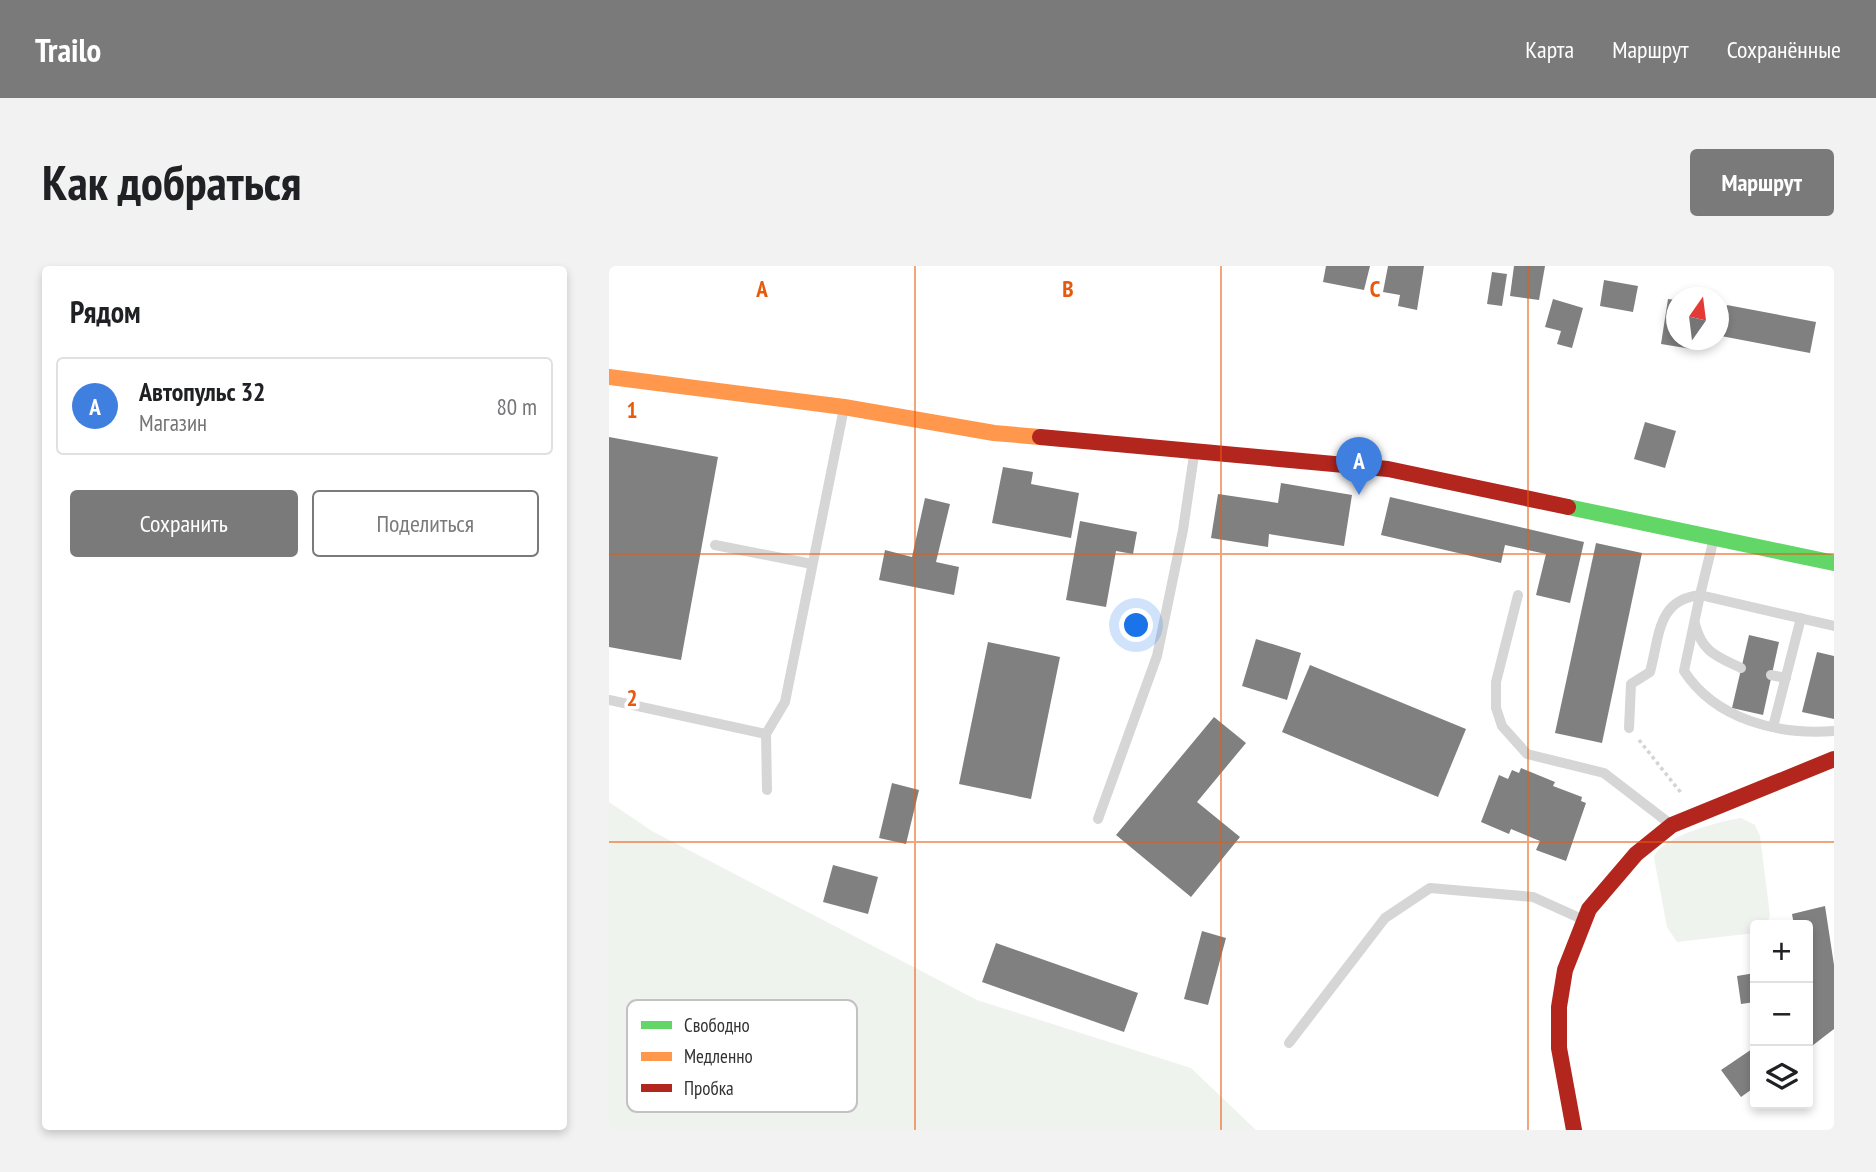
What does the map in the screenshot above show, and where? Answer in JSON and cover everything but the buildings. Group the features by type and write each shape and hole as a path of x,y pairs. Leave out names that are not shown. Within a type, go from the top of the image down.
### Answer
{"street":[{"path":"609,377 844,407 994,433 1388,469 1834,563"},
{"path":"1574,1130 1559,1048 1559,1007 1565,970 1589,909 1636,854 1672,825 1834,759"}],"lane":[{"path":"767,790 766,734 785,702 844,407"},
{"path":"1098,819 1157,656 1184,530 1195,451"},
{"path":"1714,538 1684,671 1696,690 1736,718 1773,727 1834,730"},
{"path":"715,545 812,564"},
{"path":"1629,729 1631,684 1650,672 1666,610 1681,597 1700,595 1834,626"},
{"path":"1518,596 1496,682 1496,708 1502,726 1527,754 1604,773 1672,825"},
{"path":"1773,727 1801,618"},
{"path":"1694,620 1700,642 1720,658 1741,668"},
{"path":"1772,675 1786,678"},
{"path":"609,700 766,734"},
{"path":"1289,1043 1385,918 1430,887 1533,897 1584,920"}],"path":[{"path":"1629,729 1699,815"}],"shaded area":[{"path":"609,802 652,831 977,1000 1191,1068 1256,1130 609,1130"},
{"path":"1741,818 1755,825 1760,836 1768,920 1750,920 1750,934 1677,942 1667,927 1654,858 1658,850 1678,837"}],"traffic: fast":[{"path":"1568,507 1834,563"}],"traffic: slow":[{"path":"609,377 844,407 994,433 1040,437"}],"traffic: jam":[{"path":"1040,437 1388,469 1568,507"},
{"path":"1574,1130 1559,1048 1559,1007 1565,970 1589,909 1636,854 1672,825 1834,759"}],"place":[{"name":"Автопульс 32","path":"1359,495"}]}
